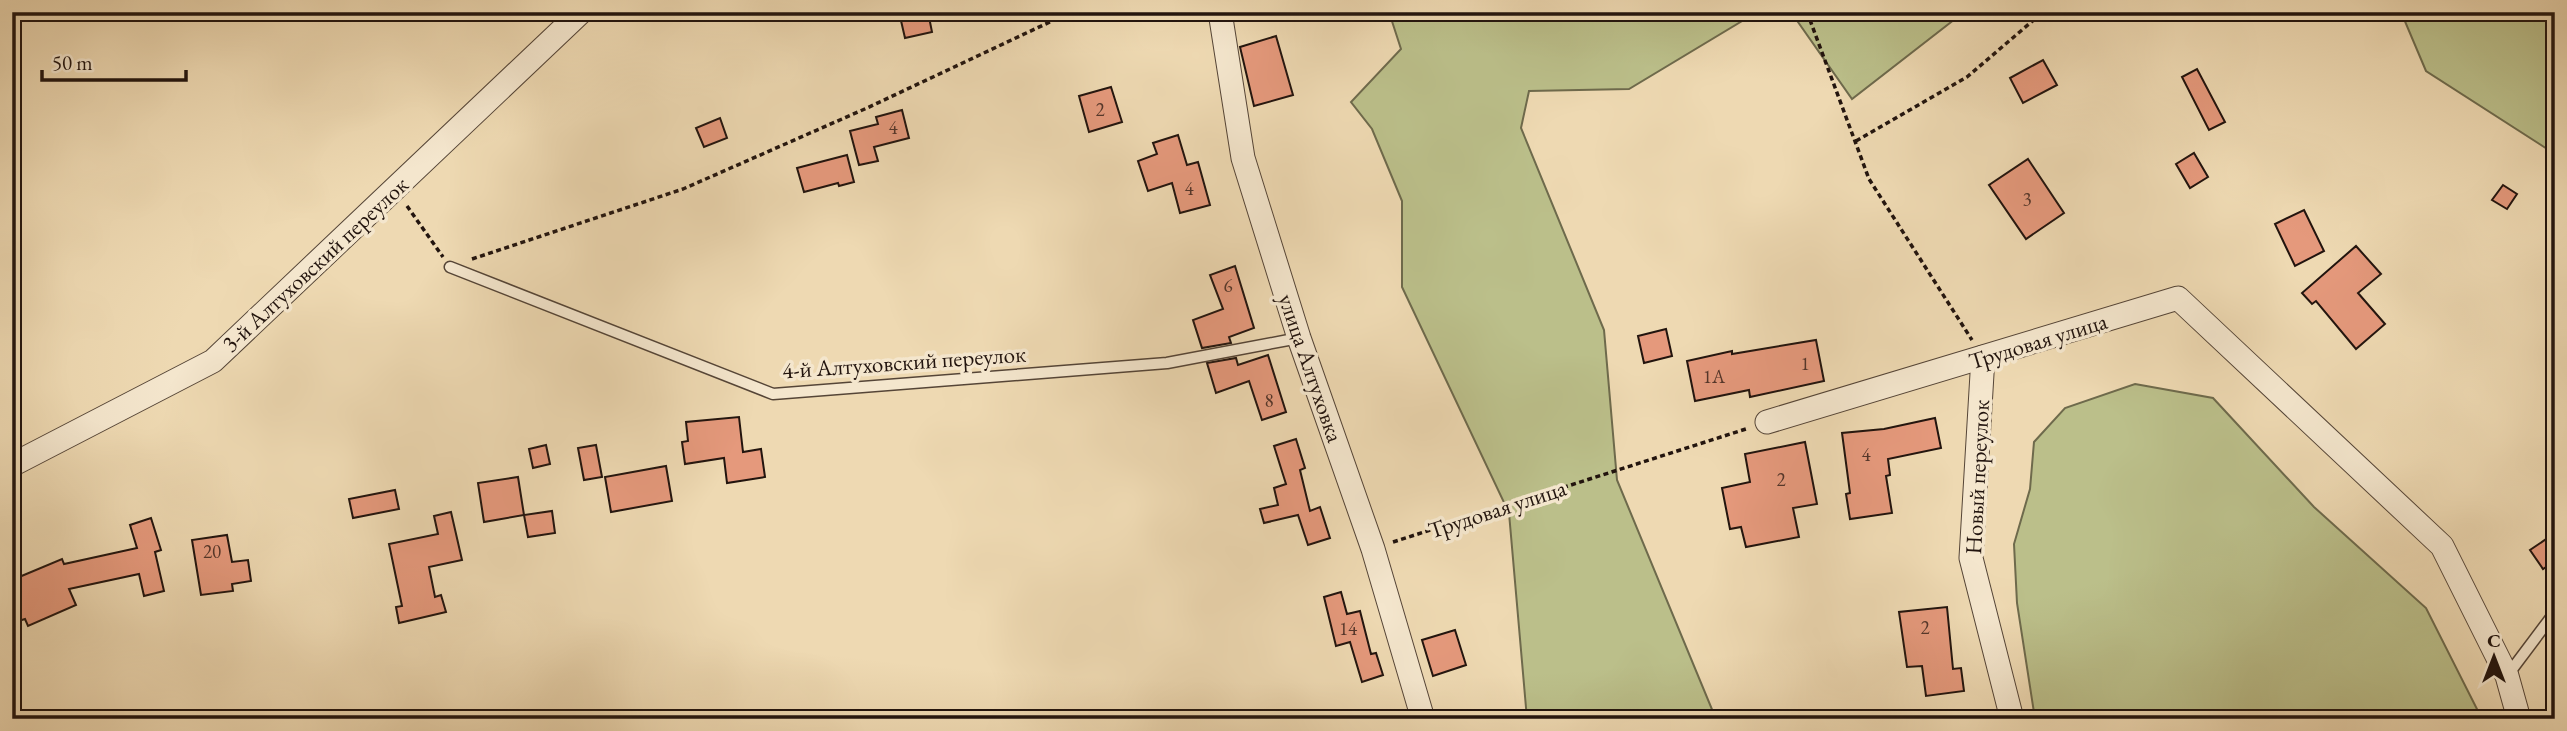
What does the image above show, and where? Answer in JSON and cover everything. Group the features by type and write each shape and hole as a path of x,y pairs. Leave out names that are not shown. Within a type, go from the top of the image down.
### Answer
{"street":[{"name":"3-й Алтуховский переулок","path":"12,465 213,361 582,12"},
{"name":"улица Алтуховка","path":"1220,12 1243,158 1299,338 1373,549 1423,719"},
{"name":"Трудовая улица","path":"1767,422 2178,298 2442,546 2507,676 2519,719"},
{"name":"Новый переулок","path":"1983,358 1971,558 2012,719"}],"lane":[{"name":"4-й Алтуховский переулок","path":"450,267 773,394 1167,363 1299,338"},
{"path":"2507,676 2555,612"}],"path":[{"path":"395,189 450,267 683,189 867,108 1071,12"},
{"path":"1807,12 1868,179 1983,358"},
{"path":"1855,142 1967,77 2043,12"},
{"name":"Трудовая улица","path":"1373,549 1767,422"}],"green space":[{"path":"1389,12 1757,12 1629,89 1529,91 1521,128 1604,330 1617,480 1716,719 1527,719 1509,513 1402,287 1402,201 1372,129 1351,102 1401,49"},
{"path":"1791,12 1964,12 1852,99"},
{"path":"2401,12 2555,12 2555,154 2426,71"},
{"path":"2135,384 2213,398 2314,507 2426,608 2482,719 2035,719 2017,603 2014,544 2030,489 2034,442 2065,408"}],"building":[{"path":"899,12 928,12 932,32 905,38"},
{"path":"1276,36 1293,95 1254,106 1240,47"},
{"path":"2043,60 2057,85 2023,103 2010,78"},
{"path":"2197,69 2225,122 2209,130 2182,77"},
{"path":"1111,87 1122,122 1089,132 1079,96"},
{"path":"902,110 909,138 874,147 878,161 859,165 850,131 878,124 876,117"},
{"path":"720,118 727,138 704,147 696,128"},
{"path":"1178,135 1187,165 1198,162 1210,205 1180,213 1172,183 1148,191 1138,161 1157,154 1153,143"},
{"path":"2194,153 2208,177 2190,188 2176,164"},
{"path":"847,155 854,182 839,186 838,183 804,192 797,168"},
{"path":"2028,159 2064,213 2026,239 1989,185"},
{"path":"2503,185 2517,194 2507,209 2492,200"},
{"path":"2304,210 2324,251 2295,266 2275,224"},
{"path":"2356,246 2381,274 2358,293 2385,324 2356,349 2316,301 2312,304 2302,293"},
{"path":"1235,266 1254,328 1229,337 1231,343 1202,348 1193,320 1223,309 1210,275"},
{"path":"1666,329 1672,356 1644,363 1638,336"},
{"path":"1816,340 1824,381 1750,397 1749,390 1695,401 1687,361 1732,351 1732,354"},
{"path":"1268,355 1286,412 1262,420 1249,381 1216,393 1207,363 1236,358 1238,365"},
{"path":"739,417 743,452 761,449 765,477 727,483 724,458 685,464 682,442 688,441 686,422"},
{"path":"1935,418 1941,448 1888,459 1890,475 1886,476 1892,513 1850,519 1846,494 1850,493 1842,433 1884,429"},
{"path":"1296,439 1305,468 1300,470 1310,511 1320,507 1330,538 1308,545 1298,515 1264,523 1260,509 1278,505 1274,488 1286,484 1274,446"},
{"path":"1805,442 1817,504 1793,508 1799,537 1746,547 1741,527 1730,529 1722,488 1750,482 1745,454"},
{"path":"546,445 550,464 533,468 529,449"},
{"path":"596,445 602,477 584,480 578,448"},
{"path":"666,466 672,501 611,512 605,477"},
{"path":"518,477 524,515 484,522 478,483"},
{"path":"395,490 399,509 353,518 349,499"},
{"path":"552,511 555,533 528,537 524,515"},
{"path":"451,512 462,560 429,567 435,597 441,595 446,612 399,623 396,607 402,606 389,544 438,534 434,516"},
{"path":"151,518 161,550 155,552 164,591 144,596 139,574 69,589 76,605 28,626 25,619 12,623 12,580 62,559 64,564 137,548 130,525"},
{"path":"2555,533 2555,561 2543,569 2530,550"},
{"path":"227,535 232,562 248,560 251,581 232,584 233,591 201,595 192,540"},
{"path":"1341,592 1347,614 1360,611 1371,654 1376,653 1383,675 1362,682 1350,642 1336,646 1324,597"},
{"path":"1947,607 1953,669 1961,668 1964,691 1926,696 1922,666 1907,667 1899,612"},
{"path":"1455,630 1466,665 1433,676 1422,640"}]}
